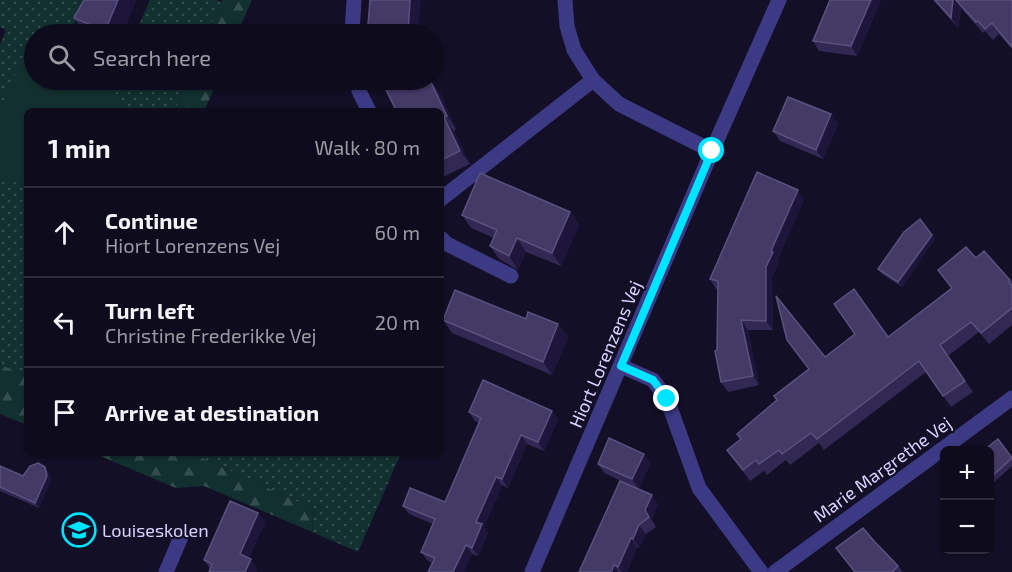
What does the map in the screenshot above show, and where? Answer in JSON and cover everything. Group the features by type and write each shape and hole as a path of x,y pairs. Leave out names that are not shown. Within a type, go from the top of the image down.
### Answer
{"street":[{"path":"353,24 354,0"},
{"path":"565,0 567,26 574,50 593,80 619,104 712,151"},
{"name":"Hiort Lorenzens Vej","path":"532,572 779,0"},
{"path":"444,197 593,80"},
{"path":"359,90 368,108"},
{"path":"444,241 512,276"},
{"path":"621,366 653,380 667,399 699,488 761,572"},
{"name":"Marie Margrethe Vej","path":"775,572 1012,398"},
{"path":"166,572 181,537"}],"green space":[{"path":"0,0 85,0 74,24 24,24 24,90 183,90 175,108 24,108 24,376 0,364 0,45 6,30 0,27"},
{"path":"150,0 217,0 221,2 211,24 139,24"},
{"path":"222,0 252,0 241,24 211,24"},
{"path":"24,54 24,90 108,90 122,96 117,108 24,108 24,186 0,176 0,108"},
{"path":"183,90 213,90 205,108 175,108"},
{"path":"0,364 24,376 24,424 0,414"},
{"path":"100,456 199,456 314,509 312,532 204,486 176,488"},
{"path":"199,456 400,456 358,552 312,532 314,509"}],"building":[{"path":"84,0 118,0 108,24 88,24 74,18"},
{"path":"370,0 410,0 409,24 368,24"},
{"path":"830,0 871,0 851,46 813,41"},
{"path":"935,0 953,0 951,18"},
{"path":"956,0 1012,0 1012,47 992,23 985,29"},
{"path":"386,90 435,90 443,108 395,108"},
{"path":"788,97 831,114 816,150 773,131"},
{"path":"444,117 460,151 444,159"},
{"path":"757,172 798,190 766,267 766,321 741,320 753,376 721,382 715,351 717,350 718,281 710,279"},
{"path":"480,173 570,212 552,253 517,238 509,256 490,246 497,230 462,215"},
{"path":"920,219 932,235 898,282 878,269 904,232"},
{"path":"966,247 976,258 984,251 1010,280 1012,308 981,333 971,322 940,345 965,381 943,396 919,361 817,439 811,433 782,454 779,450 759,464 756,460 743,470 727,450 741,439 737,434 777,400 774,396 809,369 787,340 776,296 825,357 855,334 834,304 854,289 888,337 952,288 938,270"},
{"path":"455,290 526,319 528,312 558,324 543,362 444,320"},
{"path":"483,380 552,411 538,442 521,435 502,479 496,477 476,522 482,524 472,548 466,545 453,572 428,572 435,558 421,552 435,519 403,506 410,488 445,502 481,418 469,412"},
{"path":"609,438 644,454 632,479 598,464"},
{"path":"998,439 1012,458 994,474 994,446 989,446"},
{"path":"38,463 45,467 47,476 35,503 0,487 0,466 23,476 30,466"},
{"path":"620,481 652,495 645,510 649,517 639,525 618,567 614,565 611,572 579,572"},
{"path":"230,501 258,513 240,554 251,559 245,572 209,572 212,564 204,560"},
{"path":"863,528 898,566 892,572 855,572 836,548"}],"place":[{"name":"Louiseskolen","path":"79,530"}],"route":[{"path":"667,399 653,380 621,366 712,151"}]}
